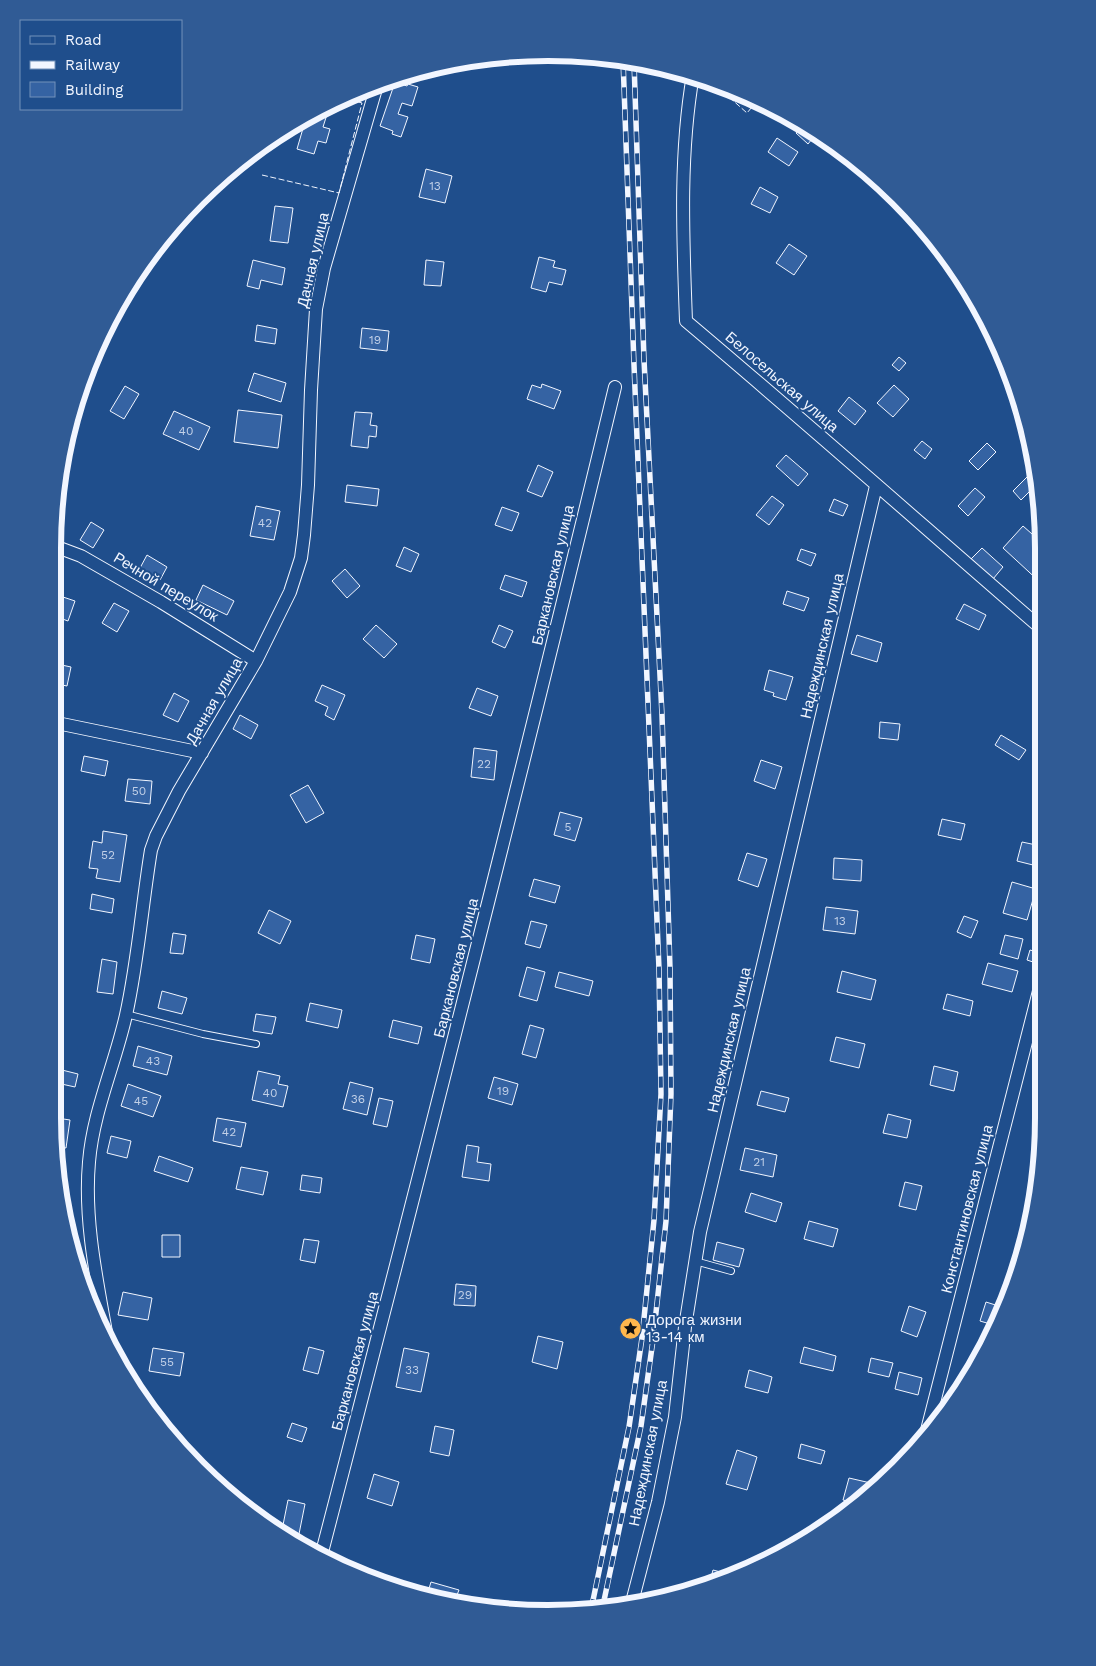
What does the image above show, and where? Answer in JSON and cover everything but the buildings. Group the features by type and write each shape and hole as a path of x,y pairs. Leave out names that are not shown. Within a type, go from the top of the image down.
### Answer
{"street":[{"name":"Белосельская улица","path":"692,83 687,111 683,214 686,321 782,402 1035,623"},
{"name":"Дачная улица","path":"104,1317 90,1225 89,1163 99,1110 115,1059 126,1014 151,850 165,816 256,660 290,592 301,558 307,493 316,309 324,268 375,93"},
{"name":"Баркановская улица","path":"323,1549 538,709 615,387"},
{"name":"Надеждинская улица","path":"633,1597 658,1502 675,1417 685,1327 700,1232 876,486"},
{"name":"Речной переулок","path":"61,548 80,556 129,584 256,660"},
{"path":"61,724 202,753"},
{"name":"Константиновская улица","path":"930,1419 1035,1007"}],"lane":[{"path":"126,1014 204,1034 256,1044"},
{"path":"695,1261 731,1271"}],"railway":[{"path":"592,1603 629,1427 642,1338 654,1220 661,1094 659,969 623,67"},
{"path":"604,1602 641,1426 653,1340 666,1221 671,1094 670,968 662,715 644,360 634,69"}],"fence":[{"path":"728,96 747,113 753,106"},
{"path":"262,175 339,193 362,103 355,101"}],"place":[{"name":"Дорога жизни 13-14 км","path":"630,1329"}]}
